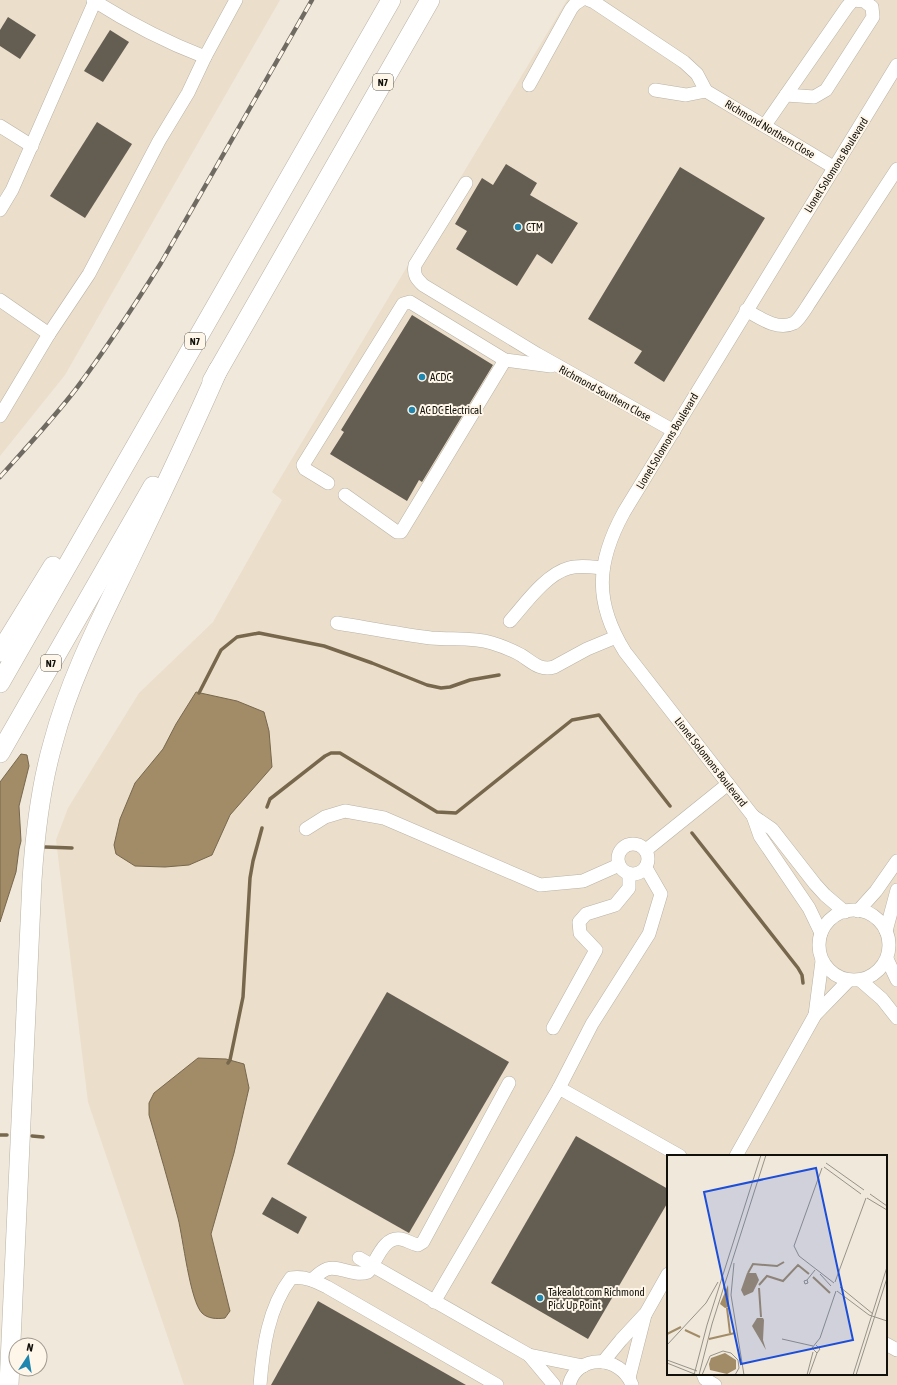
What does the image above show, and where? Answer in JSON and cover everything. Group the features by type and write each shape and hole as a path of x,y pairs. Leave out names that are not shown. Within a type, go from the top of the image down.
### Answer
{"highway":[{"name":"N7","path":"0,683 391,0"},
{"name":"N7","path":"0,753 430,0"},
{"path":"0,652 265,218"},
{"path":"9,1385 34,838 44,775 62,712 80,663 180,456 218,370"}],"street":[{"path":"0,416 49,334 89,274 159,141 188,93 205,57 236,0"},
{"path":"529,85 575,4 581,0"},
{"path":"589,0 684,62 697,74 706,91 686,95 655,90"},
{"path":"765,125 847,7 853,0 864,1 872,7 873,17 826,90 814,96 786,95"},
{"path":"0,210 12,190 32,146 94,1 144,31 205,57"},
{"name":"Lionel Solomons Boulevard","path":"845,912 824,895 772,829 753,816 625,652 616,637 606,610 603,595 603,568 613,532 624,512 674,432 746,310 897,66"},
{"name":"Richmond Northern Close","path":"706,91 765,125 834,168"},
{"path":"0,126 32,146"},
{"path":"746,310 769,322 782,326 795,322 810,302 897,169"},
{"name":"Richmond Southern Close","path":"466,183 415,265 414,275 423,285 537,354 674,432"},
{"path":"0,300 49,334"},
{"path":"328,483 305,469 303,465 403,304 410,302 505,360 559,367"},
{"path":"345,495 397,532 401,532 505,360"},
{"path":"510,621 534,593 549,579 561,571 578,567 603,568"},
{"path":"337,623 432,638 471,639 492,643 510,649 532,664 548,669 587,649 616,637"},
{"path":"646,850 728,784"},
{"path":"306,829 325,817 345,811 384,818 540,886 583,881 619,865"},
{"name":"Lionel Solomons Boulevard","path":"753,816 760,836 809,908 821,933"},
{"path":"633,844 642,846 646,850 649,859 646,868 639,874 629,874 619,865 618,855 624,847 633,844"},
{"path":"858,911 876,891 897,861"},
{"path":"434,1302 559,1088 592,1024 649,934 662,894 646,868"},
{"path":"553,1028 596,950 580,933 579,922 586,914 615,905 629,888 629,874"},
{"path":"886,932 897,890"},
{"path":"737,1155 815,1015 854,980 871,976 880,969 887,959 889,947 886,932 882,924 873,916 858,911 850,910 838,913 829,920 822,929 819,939 819,950 822,961 829,970 838,977 854,980 882,999 897,1018"},
{"path":"887,959 897,980"},
{"path":"815,1015 822,961"},
{"path":"312,1280 328,1269 333,1268 362,1274 368,1272 388,1241 395,1238 418,1245 423,1242 509,1083"},
{"path":"559,1088 678,1155"},
{"path":"359,1258 529,1355 583,1366"},
{"path":"260,1385 263,1347 276,1304 284,1286 291,1278 300,1276 327,1287 497,1385"},
{"path":"603,1362 646,1313 667,1276"},
{"path":"630,1382 646,1313"},
{"path":"887,1345 897,1350"},
{"path":"529,1355 554,1385"},
{"path":"569,1385 575,1373 583,1366 596,1362 614,1364 622,1370 630,1382"},
{"path":"703,1375 705,1379 715,1385"}],"shaded area":[{"path":"0,0 280,0 65,375 0,456"},
{"path":"567,0 897,0 897,1385 184,1385 88,1102 56,840 68,808 139,693 213,622 282,500 272,492"},
{"path":"196,692 237,701 264,712 269,731 272,767 230,815 212,855 189,865 165,867 135,866 116,854 114,845 120,819 135,783 163,749 176,724"},
{"path":"21,754 27,755 29,766 19,806 21,841 16,872 0,922 0,782"},
{"path":"198,1058 226,1059 244,1064 249,1088 234,1153 211,1234 230,1311 225,1318 213,1318 204,1315 194,1296 190,1283 178,1218 149,1115 149,1103 154,1093"}],"building":[{"path":"8,17 36,35 20,59 0,46 0,30"},
{"path":"110,30 129,42 103,82 84,71"},
{"path":"97,122 132,144 85,218 50,196"},
{"name":"CTM","path":"506,164 537,183 530,195 578,223 552,264 537,254 517,286 456,249 467,231 455,224 469,200 482,178 493,185"},
{"path":"680,167 765,218 664,382 634,363 642,351 588,319"},
{"name":"AC DC Electrical","path":"412,315 493,365 422,482 419,480 407,501 330,454 344,432 341,430"},
{"path":"387,992 509,1062 409,1233 287,1164"},
{"path":"576,1136 667,1188 667,1204 588,1339 491,1283"},
{"path":"272,1197 307,1217 298,1234 262,1214"},
{"path":"318,1301 466,1385 271,1385"}],"waterway":[{"path":"199,693 221,650 237,637 259,633 324,646 427,685 441,688 450,687 470,680 499,675"},
{"path":"267,807 270,799 325,756 331,753 340,753 437,812 456,813 572,720 599,715 670,806"},
{"path":"228,1063 230,1060 243,997 250,878 262,828"},
{"path":"692,833 798,968 802,975 803,983"},
{"path":"45,847 72,848"},
{"path":"0,1135 7,1135"},
{"path":"32,1136 43,1137"}],"railway":[{"path":"0,477 76,389 130,311 161,263 312,0"}],"place":[{"name":"CTM","path":"518,227"},
{"name":"ACDC","path":"422,377"},
{"name":"AC DC Electrical","path":"412,410"},
{"name":"Takealot.com Richmond Pick Up Point","path":"540,1298"}]}
